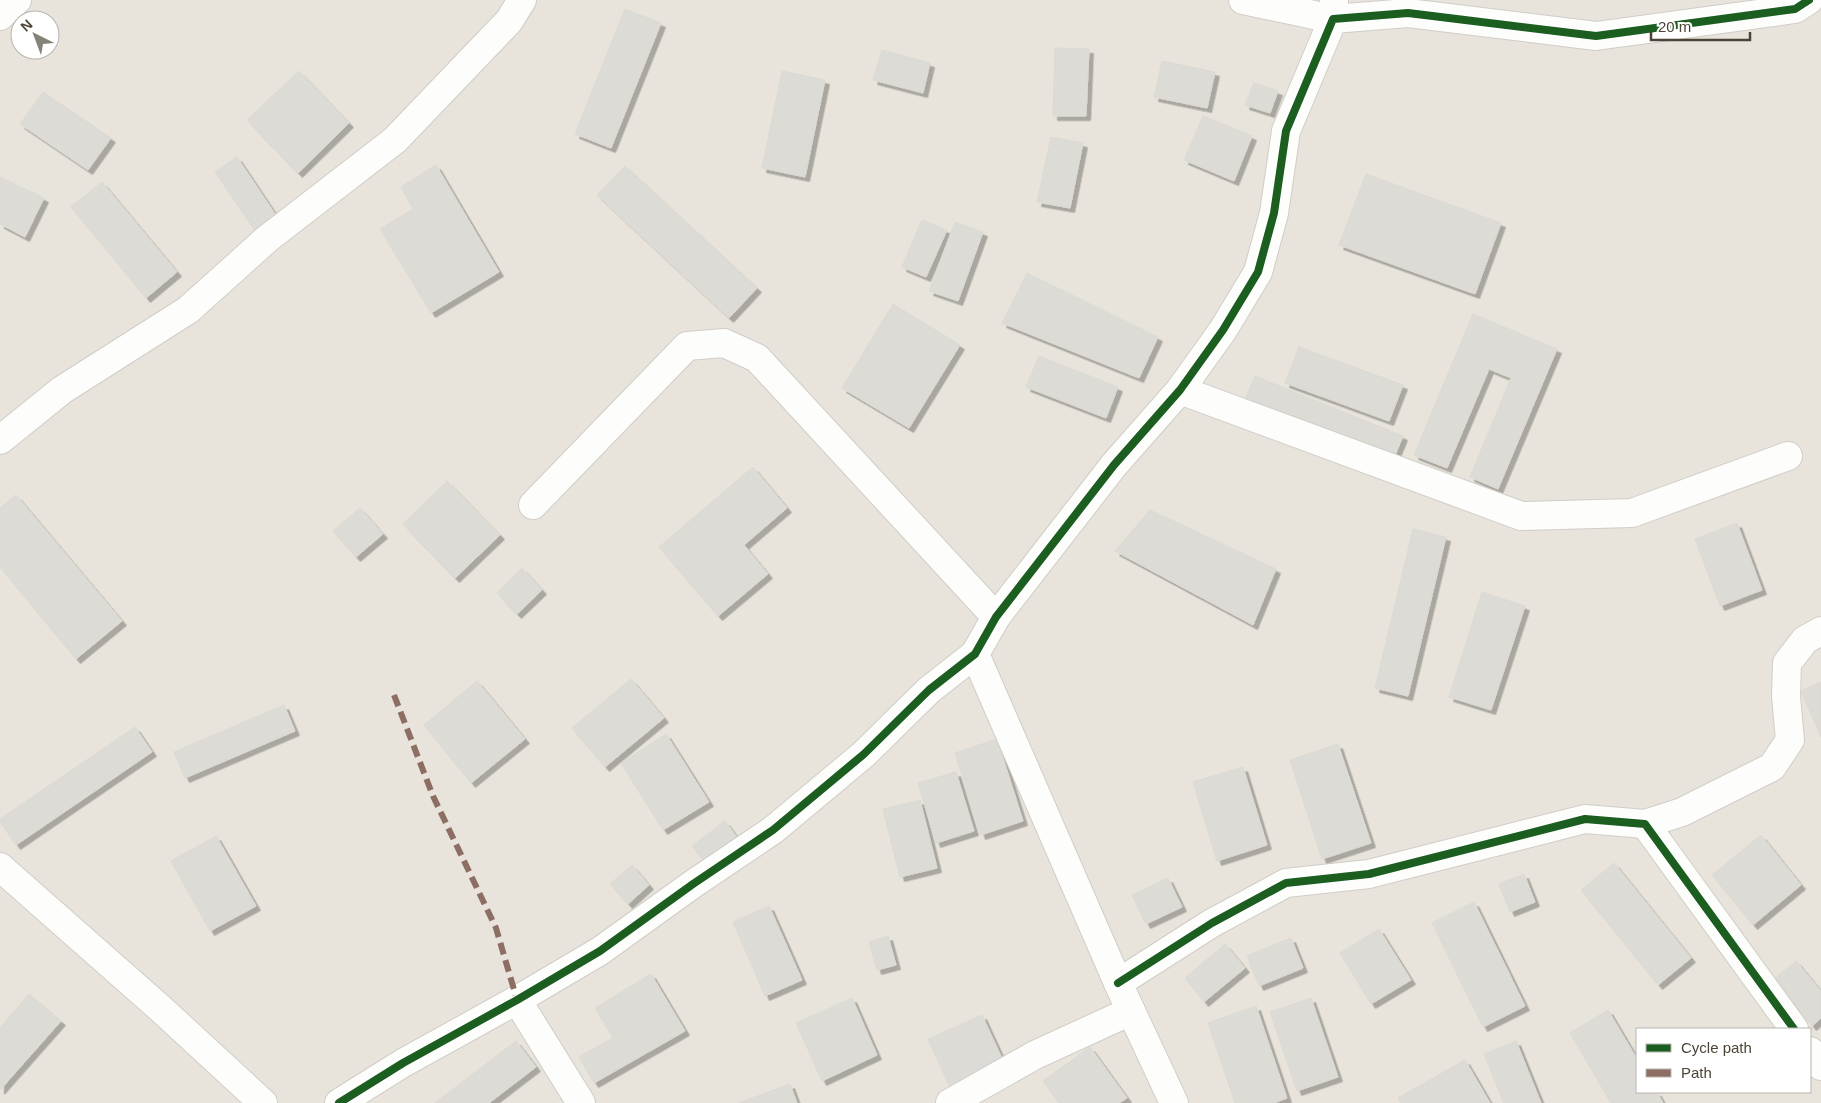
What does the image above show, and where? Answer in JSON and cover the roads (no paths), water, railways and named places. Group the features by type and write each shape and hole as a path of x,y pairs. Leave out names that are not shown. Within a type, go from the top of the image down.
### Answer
{"street":[{"path":"0,16 17,0"},
{"path":"0,440 62,390 188,310 267,239 395,140 509,21 522,0"},
{"path":"1243,0 1333,10 1408,13 1596,36 1795,9 1809,0"},
{"path":"339,1103 403,1063 517,1000 600,951 693,884 773,830 864,754 929,690 975,654 996,617 1114,464 1180,390 1223,330 1258,272 1274,214 1286,132 1333,10"},
{"path":"533,505 688,346 724,343 757,358 996,617"},
{"path":"1180,390 1521,516 1632,513 1788,456"},
{"path":"1118,982 1212,923 1286,883 1369,874 1585,819 1645,824 1682,812 1772,767 1790,740 1786,696 1787,663 1805,640 1821,631"},
{"path":"975,654 1118,982 1174,1103"},
{"path":"1645,824 1793,1028"},
{"path":"0,867 153,1002 263,1103"},
{"path":"517,1000 581,1103"},
{"path":"950,1103 1035,1055 1131,1011"}]}
